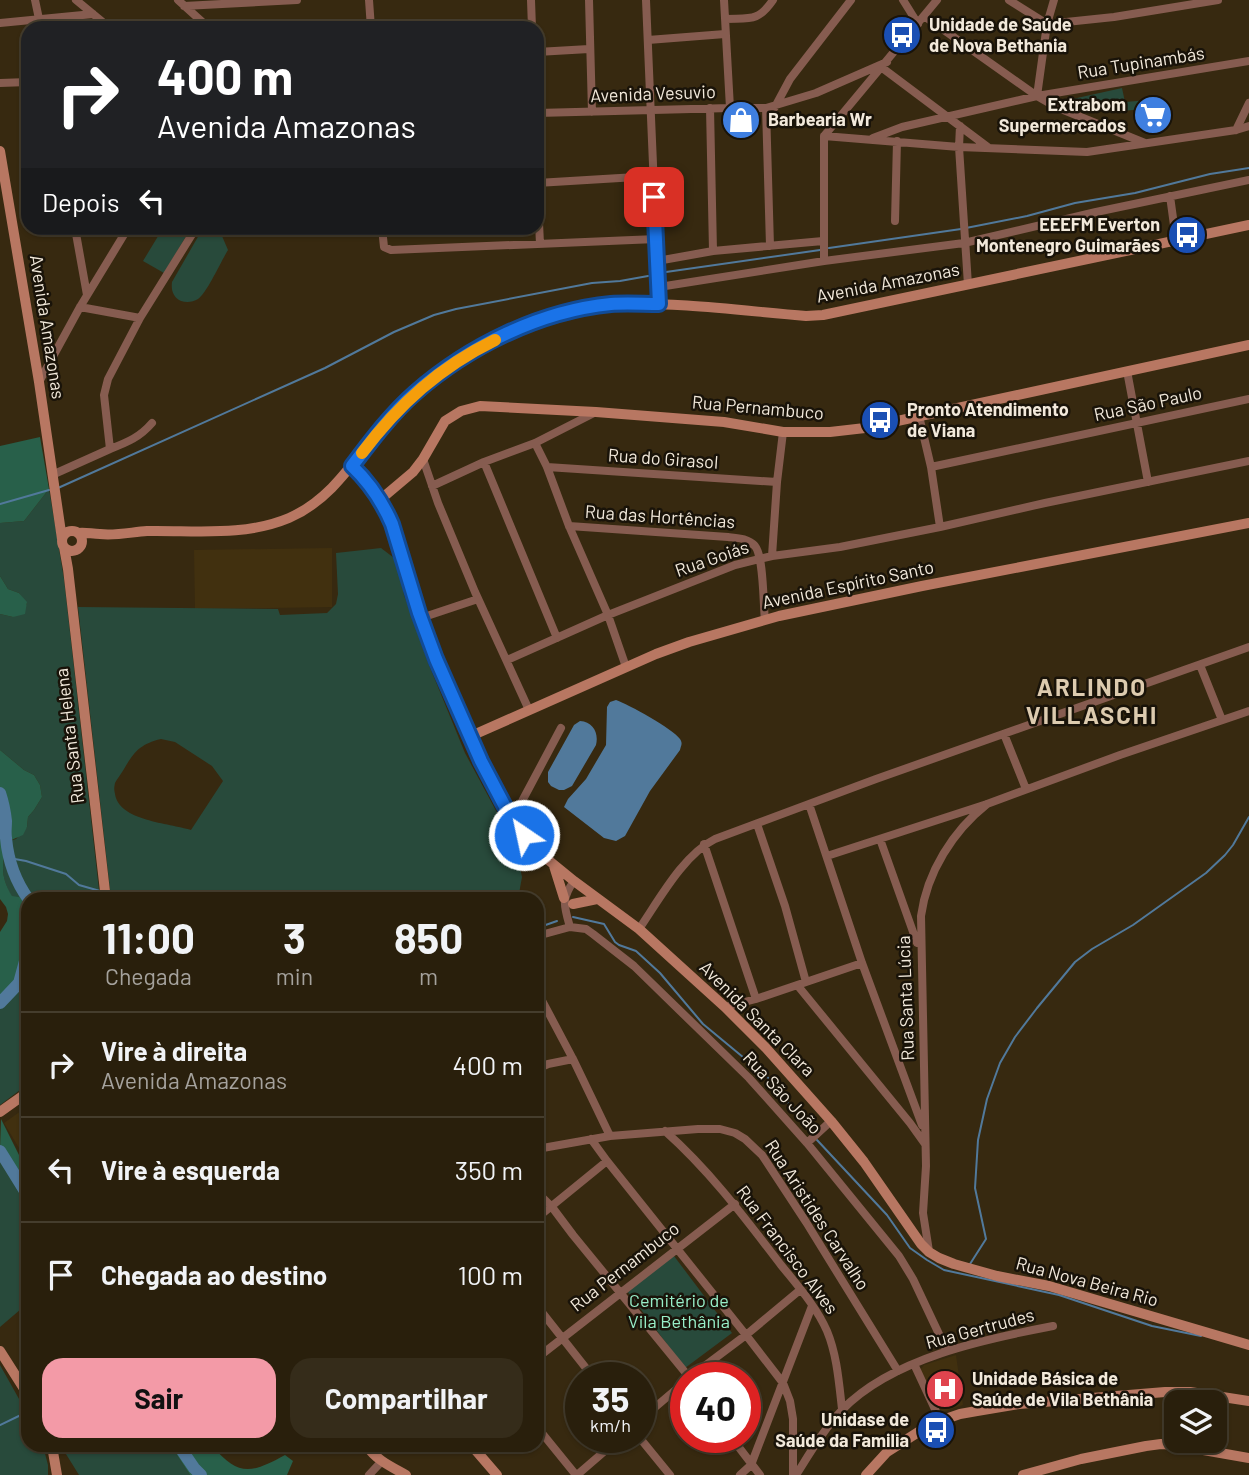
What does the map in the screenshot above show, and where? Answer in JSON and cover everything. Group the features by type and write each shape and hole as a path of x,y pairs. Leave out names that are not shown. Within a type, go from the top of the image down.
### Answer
{"street":[{"path":"35,0 38,19"},
{"path":"76,0 102,21"},
{"path":"181,3 296,0"},
{"path":"369,0 370,21"},
{"path":"531,0 532,21"},
{"path":"589,0 592,112"},
{"path":"646,0 659,304"},
{"path":"724,0 730,108"},
{"path":"726,19 758,16 764,13 774,0"},
{"path":"770,246 770,107 851,0"},
{"path":"903,0 918,24"},
{"path":"824,261 824,136 937,0"},
{"path":"1009,0 1047,24 1114,17 1218,0"},
{"path":"1037,96 1047,24 1054,0"},
{"path":"181,3 201,21"},
{"path":"0,23 93,14"},
{"path":"924,16 1037,96 1146,143"},
{"path":"648,40 725,34"},
{"path":"544,51 589,49"},
{"name":"Rua Tupinambás","path":"870,139 902,127 1037,96 1249,61"},
{"path":"884,65 989,148"},
{"name":"Avenida Vesuvio","path":"544,113 770,107 840,84 884,65"},
{"path":"0,83 21,82"},
{"path":"1062,109 1058,99 1067,91"},
{"path":"1236,130 1249,103"},
{"path":"710,108 713,251"},
{"path":"824,136 959,147 1087,152 1249,126"},
{"path":"960,127 968,285"},
{"path":"895,221 897,141"},
{"name":"Avenida Amazonas","path":"0,151 58,508 71,545 101,535"},
{"path":"544,183 653,176"},
{"path":"659,287 964,240 1249,180"},
{"path":"1170,196 1176,240"},
{"name":"Avenida Amazonas","path":"58,508 76,532 101,535 146,531 236,530 268,525 295,515 316,503 331,490 413,394 441,372 487,344 537,321 586,307 659,304 823,315 1249,225"},
{"path":"76,235 87,295"},
{"path":"39,382 124,235"},
{"path":"110,449 104,395 108,379 140,318 192,235"},
{"path":"383,235 384,247 391,250 656,239"},
{"path":"540,235 540,244"},
{"path":"657,261 713,251 823,241"},
{"path":"80,307 140,318"},
{"name":"Rua Pernambuco","path":"381,499 405,480 423,459 445,421 471,408 491,406 596,412 724,422 783,432 848,431 1248,346"},
{"path":"1127,371 1148,482"},
{"name":"Rua São Paulo","path":"931,467 1249,399"},
{"path":"432,486 484,462 535,443 596,412"},
{"path":"919,416 931,467 940,527"},
{"path":"52,475 136,438 152,423"},
{"path":"772,556 783,432"},
{"path":"535,443 608,615 626,667"},
{"path":"423,459 478,599 529,710"},
{"name":"Rua Goiás","path":"507,660 608,615 735,565 772,556 840,547 940,527 1249,461"},
{"path":"484,462 557,638"},
{"name":"Avenida Santa Clara","path":"352,466 381,499 392,524 436,659 481,761 512,820 536,849 584,889 639,929 766,1048 864,1162 925,1248"},
{"name":"Rua do Girasol","path":"547,467 777,482"},
{"name":"Avenida Espírito Santo","path":"471,736 689,642 765,620 922,586 1249,523"},
{"name":"Rua das Hortências","path":"569,526 745,540 755,546 760,559"},
{"path":"67,532 76,532 82,538 71,545 67,532"},
{"name":"Rua Santa Helena","path":"71,545 68,569 105,892"},
{"path":"760,559 765,620"},
{"path":"421,618 478,599"},
{"path":"639,929 682,866 704,844 1249,647"},
{"path":"1200,665 1222,720"},
{"path":"827,856 988,804 1249,711"},
{"path":"1236,716 1249,718"},
{"path":"512,820 561,727"},
{"path":"1004,734 1026,789"},
{"path":"809,804 862,963 925,1131"},
{"name":"Rua Santa Lúcia","path":"925,1248 925,1099 920,916 928,884 942,858 956,835 988,804"},
{"path":"757,824 785,906 802,984 925,1144"},
{"path":"880,839 921,953"},
{"path":"704,844 755,999"},
{"path":"544,933 570,927 568,904 553,863"},
{"path":"568,904 574,881"},
{"path":"568,904 584,889"},
{"path":"568,904 597,899"},
{"name":"Rua São João","path":"570,927 586,929 634,966 749,1078 807,1143 899,1256 913,1279 947,1351"},
{"path":"725,1007 862,963"},
{"path":"544,1004 610,1136"},
{"path":"544,1066 573,1059"},
{"path":"0,1112 21,1097"},
{"path":"897,1108 925,1099"},
{"path":"807,1143 831,1121"},
{"name":"Rua Aristides Carvalho","path":"544,1148 610,1136 665,1131 720,1129 735,1133 754,1146 762,1156 898,1371"},
{"name":"Rua Francisco Alves","path":"665,1131 735,1204 812,1306 826,1328 833,1347 842,1409"},
{"path":"592,1139 783,1383 793,1419 795,1475"},
{"path":"544,1213 607,1161"},
{"path":"544,1199 675,1362"},
{"name":"Rua Pernambuco","path":"544,1353 735,1204"},
{"path":"906,1223 918,1221 923,1213"},
{"name":"Rua Nova Beira Rio","path":"925,1248 954,1264 1049,1286 1249,1345"},
{"path":"710,1362 800,1290"},
{"path":"740,1475 751,1465 812,1306"},
{"path":"544,1315 581,1362"},
{"name":"Rua Gertrudes","path":"795,1475 842,1409 869,1387 898,1371 947,1351 1000,1336 1053,1326"},
{"path":"0,1350 21,1384"},
{"path":"914,1364 940,1420"},
{"path":"866,1475 887,1452 908,1437 940,1420 960,1414 1019,1404 1165,1392 1190,1392 1249,1401"},
{"path":"656,1406 670,1394"},
{"path":"544,1436 576,1475 602,1453"},
{"path":"1023,1475 1081,1459 1161,1444 1175,1444 1249,1458"},
{"path":"53,1452 57,1475"},
{"path":"369,1475 375,1452"},
{"path":"378,1452 406,1475"},
{"path":"477,1452 497,1475"},
{"path":"652,1453 670,1475"},
{"path":"742,1453 760,1475"}],"shaded area":[{"path":"332,548 332,607 195,609 194,550"},
{"path":"21,1111 21,1151 4,1123"},
{"name":"Unidade Básica de Saúde de Vila Bethânia","path":"956,1355 963,1405 940,1413 920,1370 924,1365"}],"green space":[{"path":"1122,88 1125,102 1148,100 1151,111 1120,111 1114,108 1111,102 1065,103 1068,100"},
{"path":"159,235 187,235 164,273 143,261"},
{"path":"199,235 222,235 228,250 202,296 192,301 181,301 173,293 172,282"},
{"path":"40,437 49,489 24,521 0,523 0,446"},
{"path":"49,489 64,579 99,892 21,892 21,898 12,897 5,883 3,863 9,841 16,839 27,827 28,817 42,797 40,785 34,775 0,750 0,614 13,617 27,604 19,593 8,589 0,576 0,523 24,521"},
{"path":"381,548 398,561 404,595 465,753 516,848 522,877 519,892 110,892 78,607 278,609 280,615 327,613 336,604 336,553","holes":["161,739 175,742 212,766 223,781 191,830 135,815 125,810 115,792 116,781 131,758 148,743"]},
{"path":"0,576 8,589 19,593 27,602 25,614 13,617 0,614"},
{"path":"0,750 34,775 40,785 42,797 28,817 23,835 9,841 4,856 5,882 12,896 21,897 21,966 0,997 0,932 8,914 0,899"},
{"path":"21,967 21,1089 0,1105 0,997"},
{"path":"1,1119 21,1159 21,1191 16,1174 0,1149"},
{"path":"0,1149 16,1176 21,1195 21,1309 0,1327"},
{"name":"Cemitério de Vila Bethânia","path":"674,1256 732,1333 693,1362 680,1362 627,1291"},
{"path":"0,1365 21,1402 21,1452 45,1452 48,1475 0,1475"},
{"path":"65,1452 175,1452 190,1475 79,1475"},
{"path":"175,1452 217,1452 237,1467 245,1469 262,1466 285,1455 293,1461 287,1475 190,1475"}],"water":[{"path":"616,700 660,723 682,743 680,750 650,791 625,836 616,841 604,838 564,807 586,779 606,745 607,707 610,702"},
{"path":"580,721 588,723 594,729 597,736 596,745 572,786 559,790 548,782 548,772 574,725"}],"waterway":[{"path":"966,228 1075,203 1135,193 1210,174 1249,168"},
{"path":"829,248 961,229"},
{"path":"666,272 820,250"},
{"path":"58,488 325,368 394,332 434,315 592,283 648,276"},
{"path":"0,504 49,490"},
{"path":"0,793 10,862 24,892"},
{"path":"970,1264 986,1239 975,1188 978,1140 987,1099 1000,1063 1015,1037 1075,962 1206,873 1233,845 1249,817"},
{"path":"9,858 66,874 79,885 100,891"},
{"path":"573,917 604,924 615,942 636,951 660,973 703,1024 773,1082 809,1131"},
{"path":"544,926 557,921"},
{"path":"0,1003 19,983 21,976"},
{"path":"817,1140 887,1215 910,1248 944,1270 1059,1295 1152,1326 1201,1336"},
{"path":"0,1151 21,1185"},
{"path":"0,1425 21,1415"},
{"path":"183,1452 201,1475"}],"slow traffic":[{"path":"362,453 413,394 441,372 495,340"}],"place":[{"name":"Unidade de Saúde de Nova Bethania","path":"902,35"},
{"name":"Extrabom Supermercados","path":"1153,115"},
{"name":"Barbearia Wr","path":"741,120"},
{"name":"EEEFM Everton Montenegro Guimarães","path":"1187,235"},
{"name":"Pronto Atendimento de Viana","path":"880,420"},
{"name":"Unidade Básica de Saúde de Vila Bethânia","path":"945,1389"},
{"name":"Unidase de Saúde da Familia","path":"936,1430"}],"district":[{"name":"ARLINDO VILLASCHI","path":"1092,702"}],"route":[{"path":"524,835 512,820 481,761 436,659 392,524 381,499 352,466 413,394 441,372 487,344 537,321 586,307 659,304 654,197"}]}
